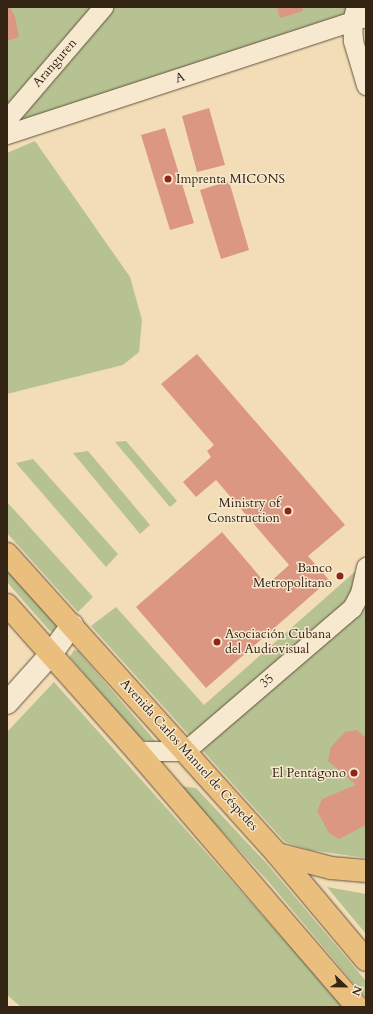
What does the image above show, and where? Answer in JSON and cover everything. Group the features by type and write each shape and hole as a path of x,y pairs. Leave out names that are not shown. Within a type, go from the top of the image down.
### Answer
{"main road":[{"name":"Avenida Carlos Manuel de Céspedes","path":"7,554 277,854 366,960"},
{"path":"7,605 137,751 357,1007"},
{"path":"277,854 331,868 366,871"}],"street":[{"name":"Aranguren","path":"7,119 103,7"},
{"path":"358,15 353,41 366,85"},
{"name":"A","path":"7,134 358,15"},
{"name":"35","path":"185,751 352,608 360,593 366,567"},
{"path":"7,703 51,654 72,625"},
{"path":"137,751 185,751"}],"green space":[{"path":"7,7 356,7 352,21 42,133 7,138"},
{"path":"35,141 130,277 142,320 139,352 123,365 7,394 7,153"},
{"path":"126,441 177,501 170,507 115,442"},
{"path":"88,451 150,525 140,534 73,453"},
{"path":"33,459 118,554 106,567 16,463"},
{"path":"7,502 93,597 78,612 7,533"},
{"path":"366,562 366,858 310,850 285,842 91,626 116,607 204,705"},
{"path":"7,568 58,624 58,631 54,633 49,630 7,582"},
{"path":"74,650 78,651 156,742 142,740 70,657"},
{"path":"54,682 344,1007 21,1007 7,995 7,732"},
{"path":"180,786 196,788 268,865 366,981 366,998 268,881"},
{"path":"327,887 366,894 366,934"}],"building":[{"path":"7,7 10,7 15,17 19,37 7,41"},
{"path":"277,7 302,7 303,11 280,18"},
{"path":"209,108 225,165 197,172 182,116"},
{"name":"Imprenta MICONS","path":"165,128 194,223 170,230 141,135"},
{"path":"229,181 249,250 221,259 200,190"},
{"name":"Ministry of Construction","path":"197,354 345,525 308,556 329,580 206,688 136,607 222,532 267,585 289,565 216,480 196,497 183,482 211,457 207,451 214,445 161,384"},
{"name":"El Pentágono","path":"357,730 366,738 366,825 339,839 329,833 317,811 322,799 356,785 328,761 331,747 345,732"}],"place":[{"name":"Imprenta MICONS","path":"168,179"},
{"name":"Ministry of Construction","path":"288,511"},
{"name":"Banco Metropolitano","path":"340,576"},
{"name":"Asociación Cubana del Audiovisual","path":"217,642"},
{"name":"El Pentágono","path":"354,773"}]}
